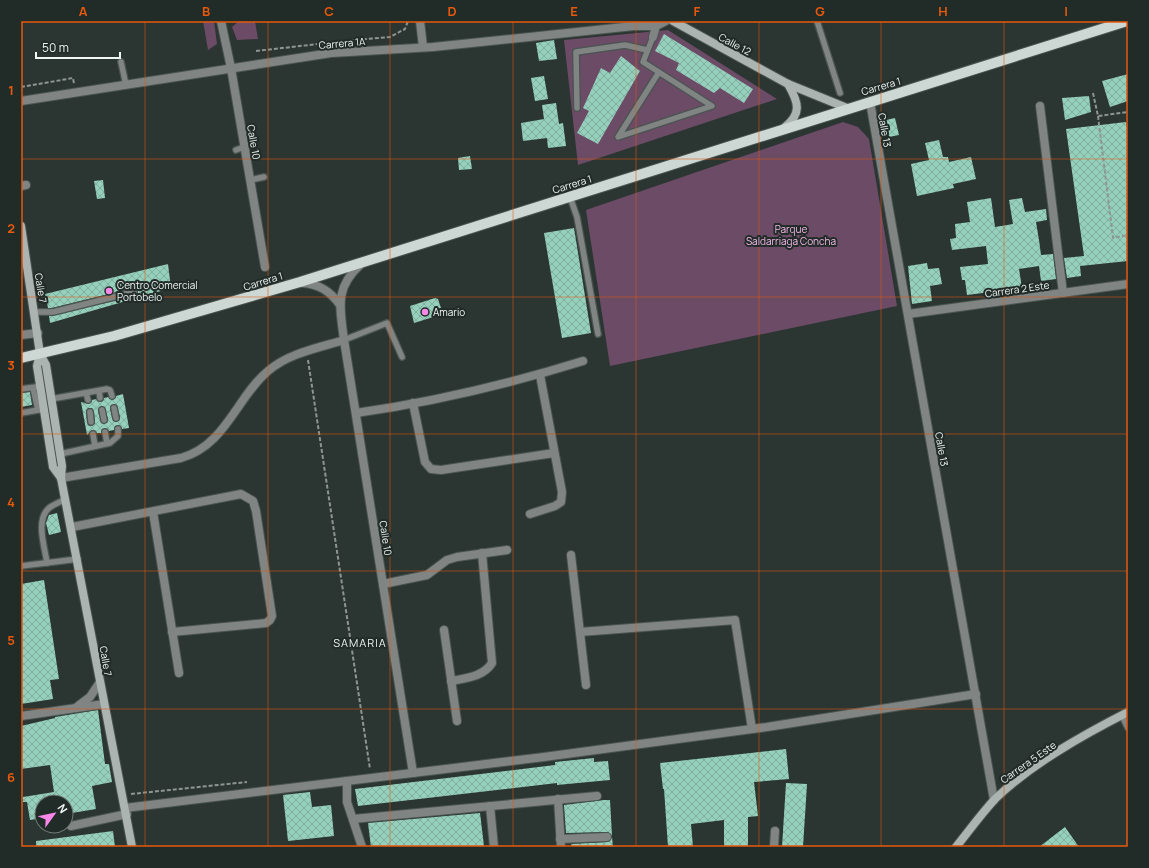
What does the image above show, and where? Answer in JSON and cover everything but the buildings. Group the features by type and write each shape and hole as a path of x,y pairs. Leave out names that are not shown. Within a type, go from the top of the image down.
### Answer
{"main road":[{"name":"Carrera 1","path":"21,358 122,334 361,264 847,108 1127,21"}],"street":[{"name":"Calle 10","path":"221,21 231,68 266,267"},
{"path":"420,21 423,47"},
{"name":"Carrera 1A","path":"21,101 331,53 423,47 434,50 634,26 656,26 666,21"},
{"name":"Calle 12","path":"673,21 788,84 847,108"},
{"path":"653,37 656,26"},
{"path":"784,129 795,118 798,107 797,100 788,84"},
{"name":"Calle 13","path":"870,102 994,800"},
{"path":"1040,106 1063,293"},
{"name":"Calle 7","path":"21,226 38,333 40,354 37,366 37,387 53,467 61,478"},
{"name":"Calle 10","path":"361,264 348,277 341,295 340,305 344,340 414,773"},
{"path":"300,282 323,288 332,295 340,305"},
{"name":"Carrera 2 Este","path":"908,314 1128,284"},
{"path":"21,335 38,333"},
{"path":"61,478 181,458 200,450 216,438 264,373 286,359 306,351 344,340"},
{"name":"Calle 7","path":"40,354 46,365 60,454 61,478 72,527 132,847"},
{"path":"356,413 413,403 540,375 582,361"},
{"path":"530,514 555,506 561,502 562,492 540,375"},
{"path":"413,403 425,462 431,469 441,470 554,453"},
{"path":"72,527 241,494 253,501 256,511 272,616 270,620 266,623 172,632"},
{"path":"153,512 179,673"},
{"path":"383,584 427,575 447,560 507,550"},
{"path":"451,681 480,674 488,670 492,663 482,553"},
{"path":"571,555 586,685"},
{"path":"580,632 735,620 752,729"},
{"path":"444,630 457,721"},
{"path":"75,708 90,697 100,682"},
{"path":"74,825 126,811 752,729 976,694"},
{"path":"21,716 104,704"},
{"name":"Carrera 5 Este","path":"956,847 994,800 1018,779 1047,759 1125,714"},
{"path":"347,781 347,802 362,847"},
{"path":"353,819 597,796"},
{"path":"558,800 560,843 607,836"},
{"path":"490,806 494,847"},
{"path":"774,847 775,831"}],"lane":[{"path":"817,21 840,93"},
{"path":"653,37 643,62 659,72 712,106 618,137 659,72"},
{"path":"578,108 576,52 625,45 647,50"},
{"path":"121,62 126,85"},
{"path":"236,150 244,147"},
{"path":"250,180 264,177"},
{"path":"570,197 577,217 598,334"},
{"path":"35,312 52,312 134,292"},
{"path":"344,340 387,323 402,357"},
{"path":"21,390 37,387"},
{"path":"51,399 107,389 110,390 112,396"},
{"path":"99,391 100,398"},
{"path":"86,393 88,400"},
{"path":"114,408 116,418"},
{"path":"21,413 41,410"},
{"path":"102,410 104,420"},
{"path":"90,412 91,422"},
{"path":"60,454 107,444 115,440 118,430"},
{"path":"105,432 107,444"},
{"path":"93,434 96,446"},
{"path":"47,563 41,523 49,508 66,499"},
{"path":"21,566 78,560"},
{"path":"1125,714 1128,728"}],"path":[{"path":"256,51 390,37 405,29 408,21"},
{"path":"21,87 73,78 75,93"},
{"path":"1093,93 1098,116 1114,238 1128,235"},
{"path":"1098,116 1128,112"},
{"path":"306,351 370,769"}],"green space":[{"path":"203,21 214,21 217,44 208,50"},
{"path":"239,21 255,21 258,39 237,40 232,27"},
{"path":"668,30 777,99 578,165 564,40"},
{"name":"Parque Saldarriaga Concha","path":"843,122 858,127 869,139 897,306 610,366 586,210"}],"place":[{"name":"Centro Comercial Portobelo","path":"109,291"},
{"name":"Amario","path":"425,312"}],"district":[{"name":"SAMARIA","path":"360,643"}]}
